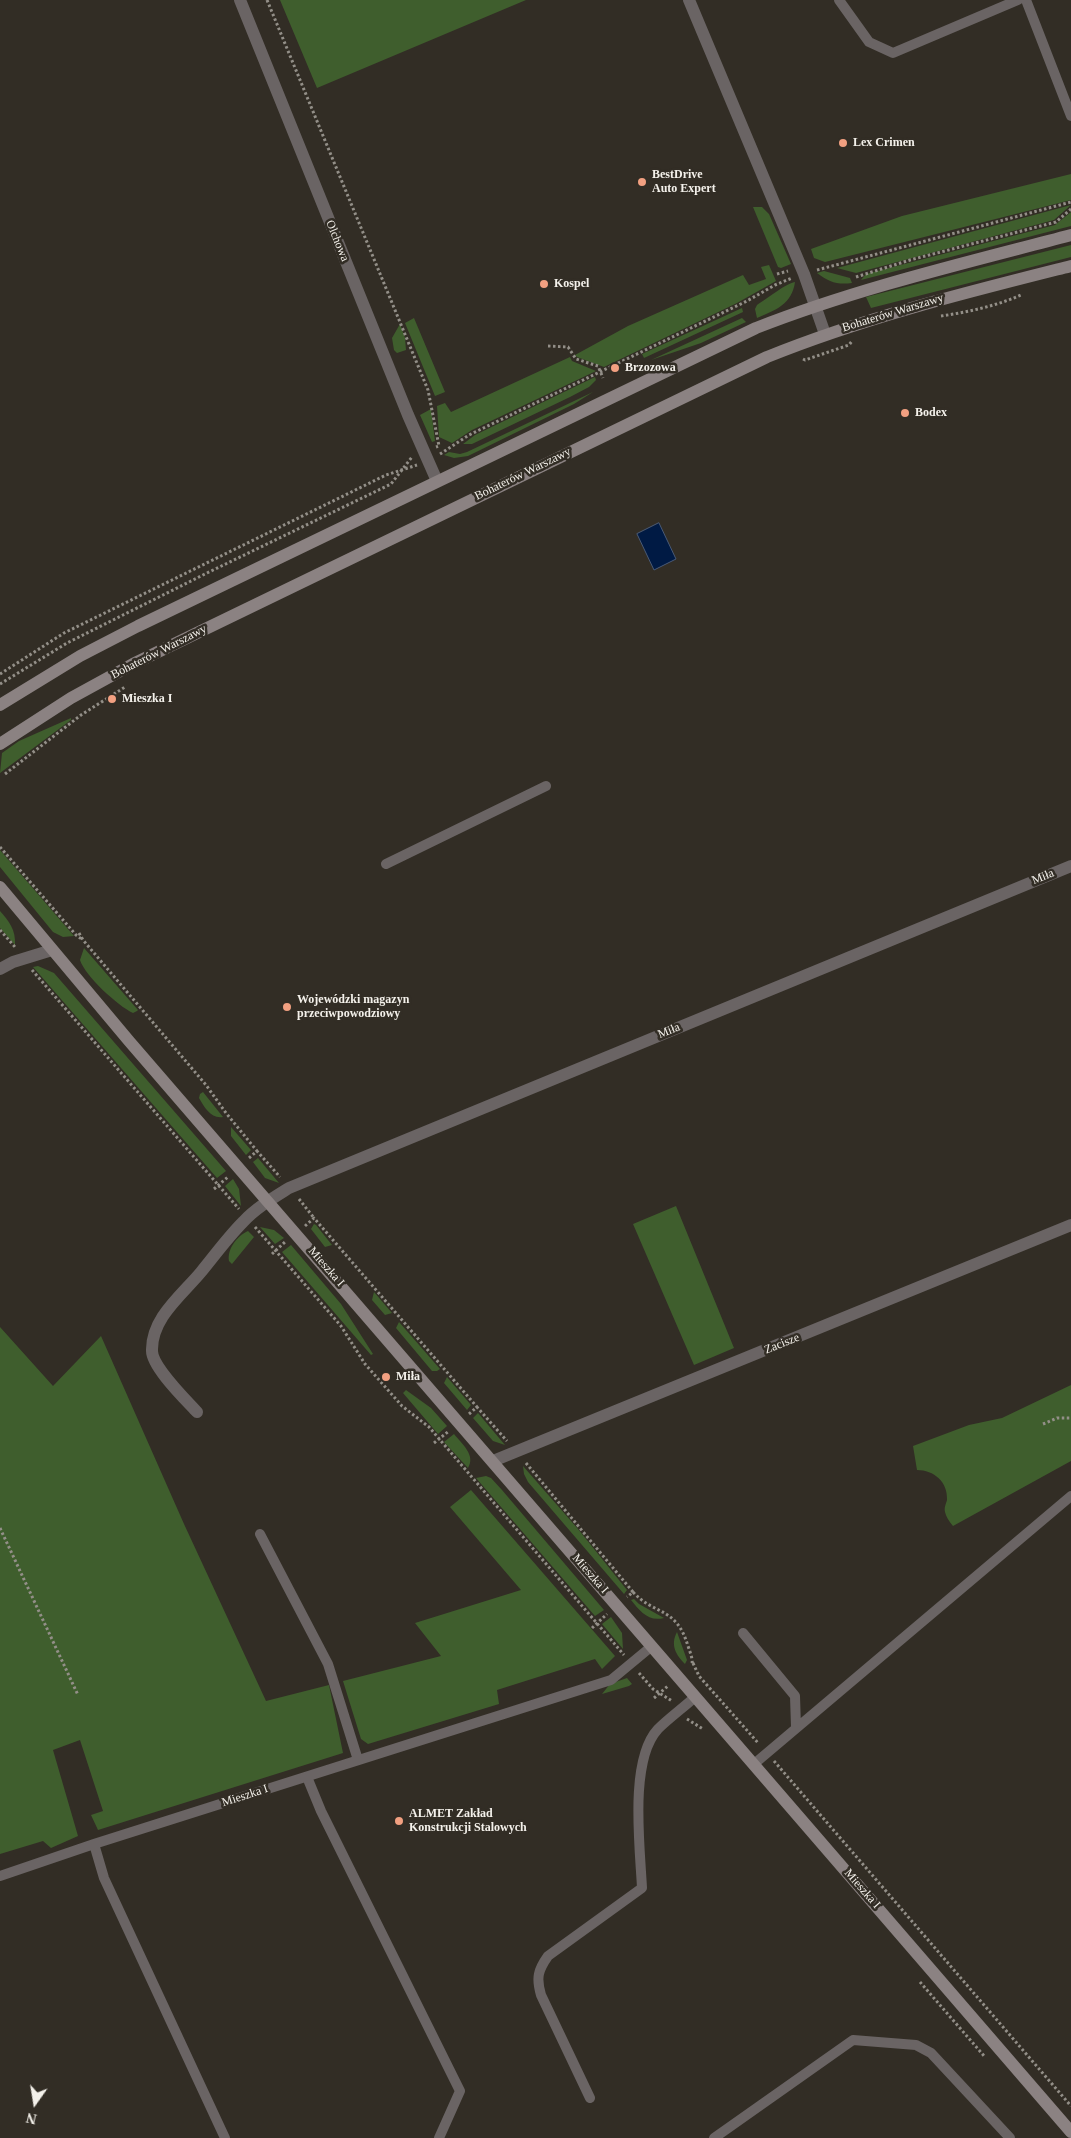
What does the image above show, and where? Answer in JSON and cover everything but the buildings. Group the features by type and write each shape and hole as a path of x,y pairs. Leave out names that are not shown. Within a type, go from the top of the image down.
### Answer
{"street":[{"name":"Olchowa","path":"240,0 425,457 437,481"},
{"path":"689,0 804,274 824,334"},
{"path":"0,705 44,676 129,631 709,349 756,328 814,306 908,277 1071,235"},
{"name":"Bohaterów Warszawy","path":"0,744 71,698 133,664 767,357 824,334 907,308 1071,266"},
{"name":"Miła","path":"197,1412 162,1372 152,1353 155,1332 167,1309 247,1218 269,1200 289,1188 1071,866"},
{"name":"Mieszka I","path":"0,887 52,950 1071,2132"},
{"path":"0,969 22,959 52,950"},
{"name":"Zacisze","path":"493,1461 1071,1226"}],"lane":[{"path":"839,0 869,42 893,53 1018,0"},
{"path":"1026,0 1071,116"},
{"path":"386,864 546,786"},
{"path":"754,1764 1071,1496"},
{"path":"260,1534 328,1664 358,1760"},
{"path":"743,1633 794,1696 796,1727"},
{"name":"Mieszka I","path":"0,1876 94,1844 611,1680 652,1646"},
{"path":"590,2098 540,1995 537,1981 539,1969 548,1956 642,1888 638,1801 640,1773 646,1750 656,1730 696,1697"},
{"path":"307,1777 325,1820 460,2091 439,2138"},
{"path":"94,1844 104,1878 225,2138"},
{"path":"714,2138 853,2040 916,2045 931,2053 1010,2138"}],"path":[{"path":"0,684 67,643 207,572 391,484 410,458 425,457 439,446 428,390 267,0"},
{"path":"0,674 64,633 747,301 775,285 804,274 1071,202"},
{"path":"856,277 910,260 1056,222 1071,209"},
{"path":"548,346 568,347 576,359 598,366 603,378"},
{"path":"0,848 76,935 83,940"},
{"path":"0,930 22,959 341,1326 365,1364 402,1406 429,1427 632,1664 659,1693 674,1702 679,1712"},
{"path":"79,933 206,1085 226,1114 257,1151"},
{"path":"272,1254 314,1218 477,1407"},
{"path":"1043,1424 1057,1418 1071,1418"},
{"path":"0,1528 78,1695"},
{"path":"633,1592 641,1600 667,1614 680,1626 684,1631 693,1663 699,1676 1071,2106"},
{"path":"654,1698 693,1663"},
{"path":"960,2028 981,2052"}],"green space":[{"path":"280,0 526,0 317,88"},
{"path":"1071,174 1071,200 825,262 814,258 811,249 902,216"},
{"path":"1071,205 1054,220 856,273 837,268"},
{"path":"753,207 762,207 769,214 791,264 781,268 778,267"},
{"path":"1071,212 1071,226 861,280 866,274 1055,225"},
{"path":"1071,245 1071,257 871,308 866,297"},
{"path":"769,265 776,281 737,303 604,367 575,355 628,326 743,275 749,285 766,279 761,267"},
{"path":"824,271 850,278 852,283 842,284 833,282 817,273"},
{"path":"795,282 787,301 777,309 757,318 755,309 757,305 781,288"},
{"path":"742,308 743,312 644,358 642,354"},
{"path":"414,318 445,392 435,396 405,323"},
{"path":"742,318 746,322 701,343 651,360"},
{"path":"400,324 405,338 406,350 397,353 394,350 392,338"},
{"path":"570,357 572,361 596,371 472,430 452,443 439,437 437,406 445,403 451,412"},
{"path":"595,377 596,380 589,387 570,397 472,444 463,444 475,435"},
{"path":"593,392 574,404 468,456 454,458 444,455 449,452 460,454 467,452"},
{"path":"431,409 435,441 432,442 420,415"},
{"path":"71,718 71,720 0,773 2,753 19,741"},
{"path":"0,850 74,936 63,937 53,932 0,867"},
{"path":"0,911 11,926 15,945 0,928"},
{"path":"84,948 137,1011 133,1013 119,1004 88,974 80,960"},
{"path":"38,966 54,973 226,1171 217,1178 33,967"},
{"path":"203,1092 223,1117 212,1115 206,1109 199,1098"},
{"path":"231,1127 251,1150 246,1155 231,1136"},
{"path":"258,1158 279,1183 265,1178 253,1162"},
{"path":"233,1179 239,1189 241,1206 225,1186"},
{"path":"676,1206 734,1348 694,1365 633,1224"},
{"path":"314,1224 332,1245 325,1247 311,1229"},
{"path":"260,1227 274,1230 284,1238 275,1244"},
{"path":"248,1231 254,1237 232,1264 229,1261 231,1248"},
{"path":"291,1245 341,1304 373,1354 371,1355 282,1252"},
{"path":"374,1292 392,1313 385,1315 372,1300"},
{"path":"399,1322 440,1369 432,1371 396,1328"},
{"path":"0,1327 53,1386 101,1336 184,1524 266,1701 329,1685 343,1753 98,1830 91,1815 103,1811 80,1740 53,1750 78,1836 51,1848 43,1841 0,1854"},
{"path":"447,1377 471,1405 467,1410 444,1383"},
{"path":"1071,1385 1071,1461 953,1526 945,1512 947,1494 945,1488 939,1478 929,1472 917,1470 913,1446 969,1425 1002,1418"},
{"path":"406,1390 431,1408 447,1426 438,1434 403,1393"},
{"path":"478,1413 505,1445 493,1441 473,1418"},
{"path":"454,1434 469,1454 470,1463 468,1468 444,1442"},
{"path":"523,1466 578,1529 627,1590 624,1594 528,1482"},
{"path":"486,1476 491,1478 502,1490 604,1610 595,1616 476,1478"},
{"path":"471,1490 615,1656 602,1669 595,1659 497,1690 499,1704 368,1744 361,1739 343,1681 441,1656 415,1623 521,1590 450,1507"},
{"path":"634,1599 639,1604 664,1618 658,1619 645,1615 631,1600"},
{"path":"611,1617 622,1633 623,1649 602,1624"},
{"path":"677,1632 687,1660 685,1664 675,1650 674,1641"},
{"path":"627,1678 632,1684 629,1686 602,1694 610,1684"}],"water":[{"path":"659,523 676,559 654,570 637,534"}],"place":[{"name":"Lex Crimen","path":"843,143"},
{"name":"BestDrive Auto Expert","path":"642,182"},
{"name":"Kospel","path":"544,284"},
{"name":"Brzozowa","path":"615,368"},
{"name":"Bodex","path":"905,413"},
{"name":"Mieszka I","path":"112,699"},
{"name":"Wojewódzki magazyn przeciwpowodziowy","path":"287,1007"},
{"name":"Miła","path":"386,1377"},
{"name":"ALMET Zakład Konstrukcji Stalowych","path":"399,1821"}]}
